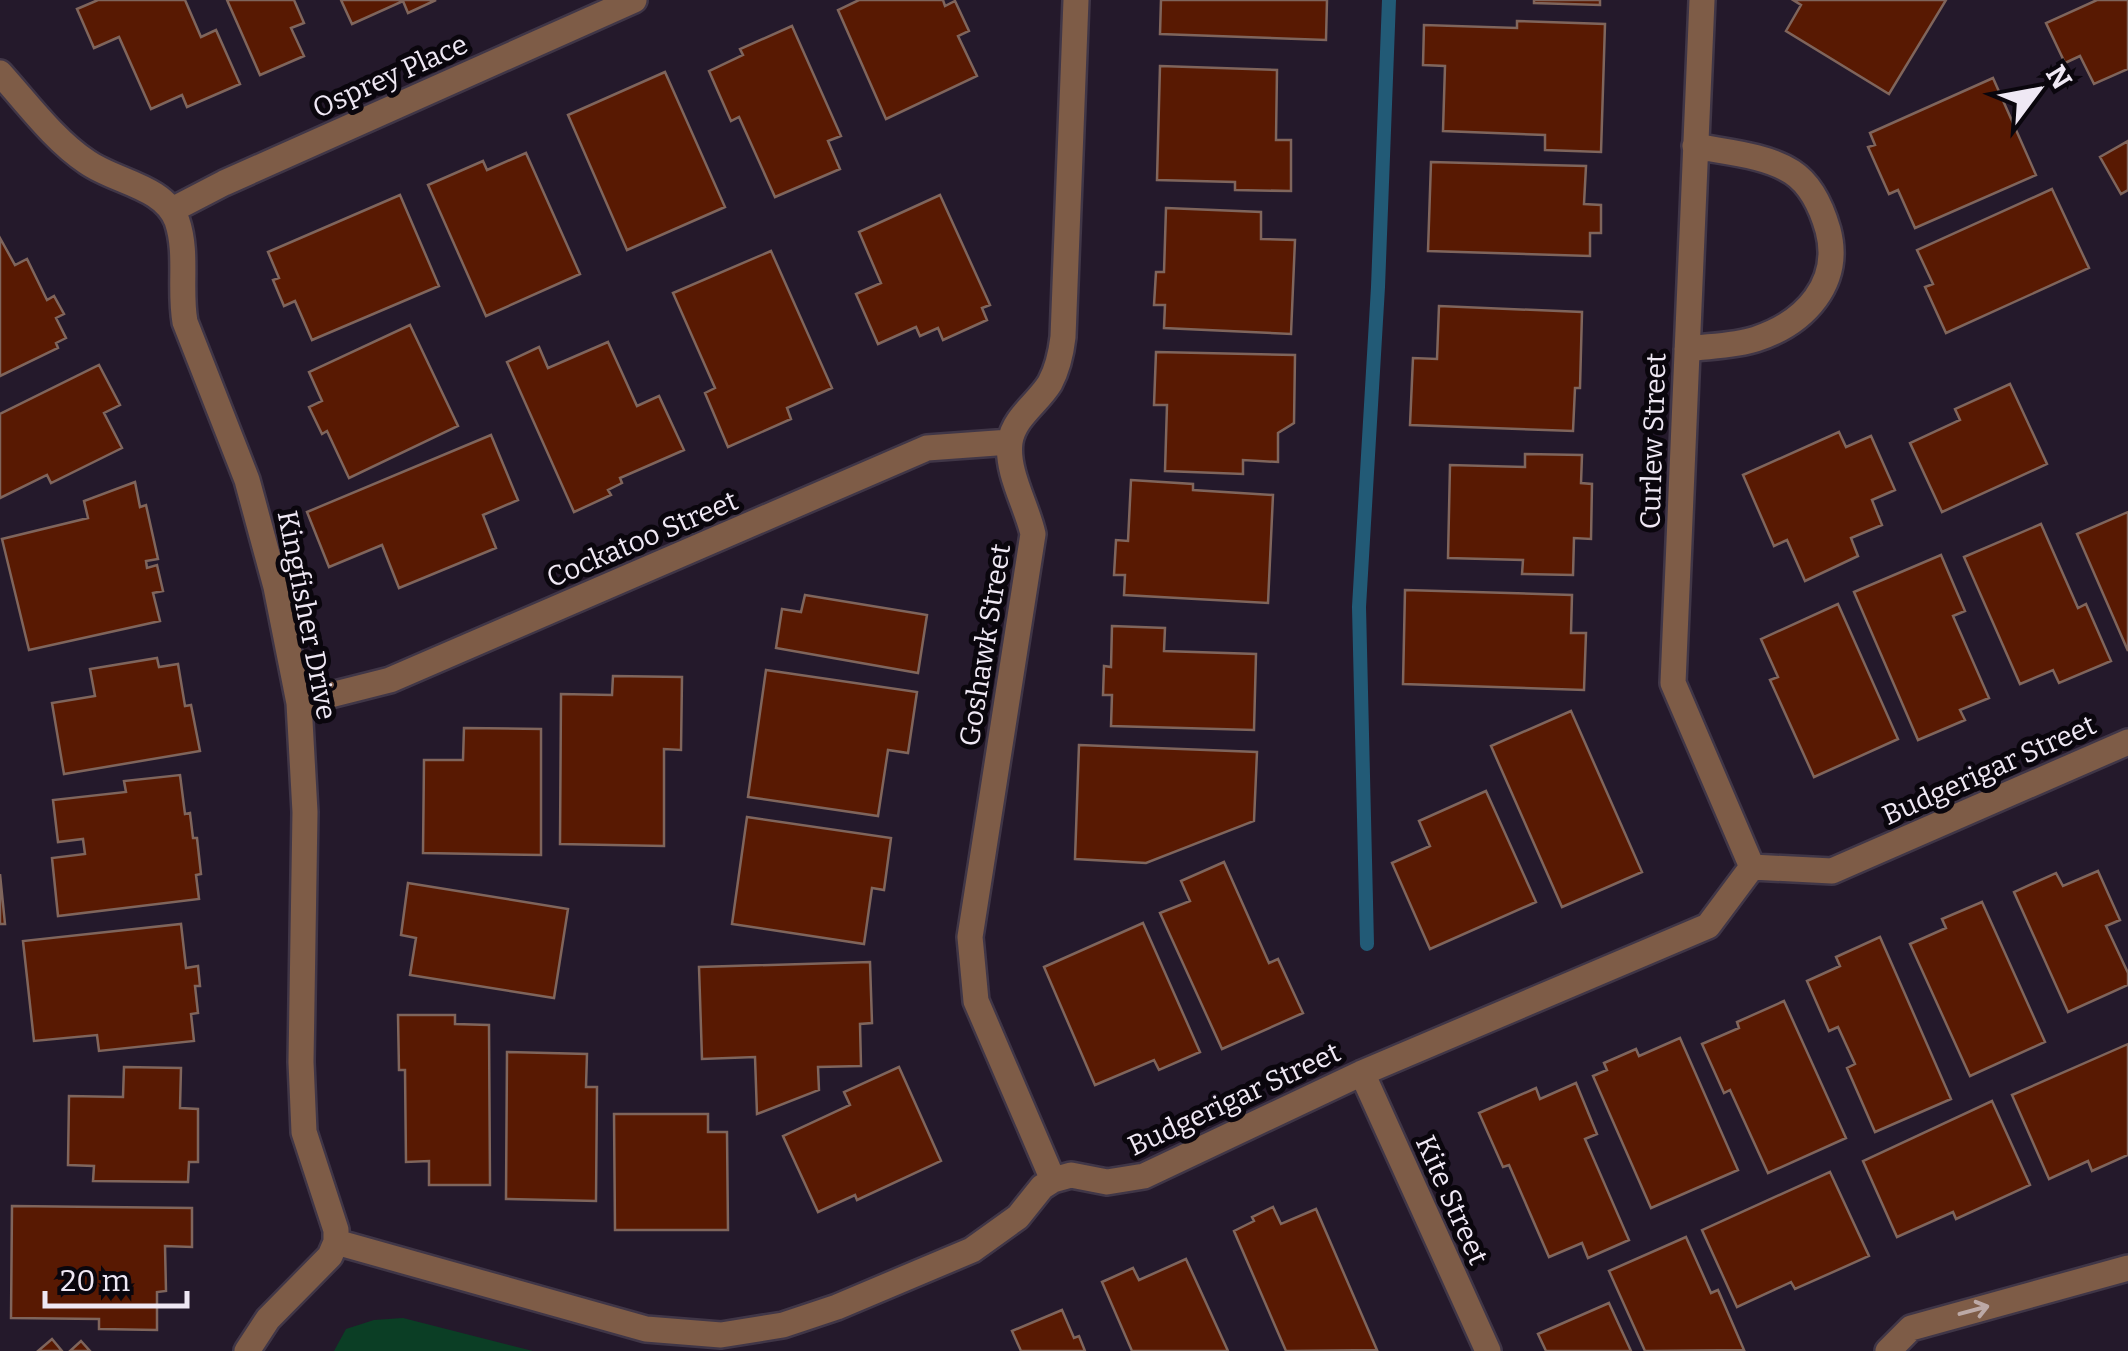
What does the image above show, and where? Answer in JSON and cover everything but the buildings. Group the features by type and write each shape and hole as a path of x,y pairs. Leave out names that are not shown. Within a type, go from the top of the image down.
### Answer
{"street":[{"name":"Osprey Place","path":"172,210 224,182 634,0"},
{"path":"1010,442 1020,419 1049,385 1060,362 1076,0"},
{"name":"Curlew Street","path":"1702,0 1672,683 1752,867"},
{"path":"0,73 84,161 156,196 172,210"},
{"path":"1687,349 1754,340 1782,328 1813,306 1829,278 1833,250 1812,192 1792,172 1695,146"},
{"name":"Kingfisher Drive","path":"172,210 181,237 184,322 248,480 276,587 298,703 305,812 301,1062 304,1132 334,1218 336,1242"},
{"name":"Cockatoo Street","path":"298,703 390,680 927,448 1010,442"},
{"name":"Goshawk Street","path":"1010,442 1018,489 1033,534 970,937 976,1001 1053,1180"},
{"name":"Budgerigar Street","path":"1053,1180 1071,1175 1126,1182 1144,1176 1362,1073 1708,926 1752,867 1832,872 2128,742"},
{"name":"Kite Street","path":"1362,1073 1488,1351"},
{"path":"247,1351 268,1319 319,1270 336,1242 646,1329 721,1335 801,1319 972,1250 1018,1217 1042,1187 1053,1180"},
{"path":"1888,1351 1911,1328 2128,1268"}],"green space":[{"path":"403,1318 533,1351 334,1351 346,1329 374,1320"}],"waterway":[{"path":"1367,944 1359,607 1378,287 1389,0"}]}
